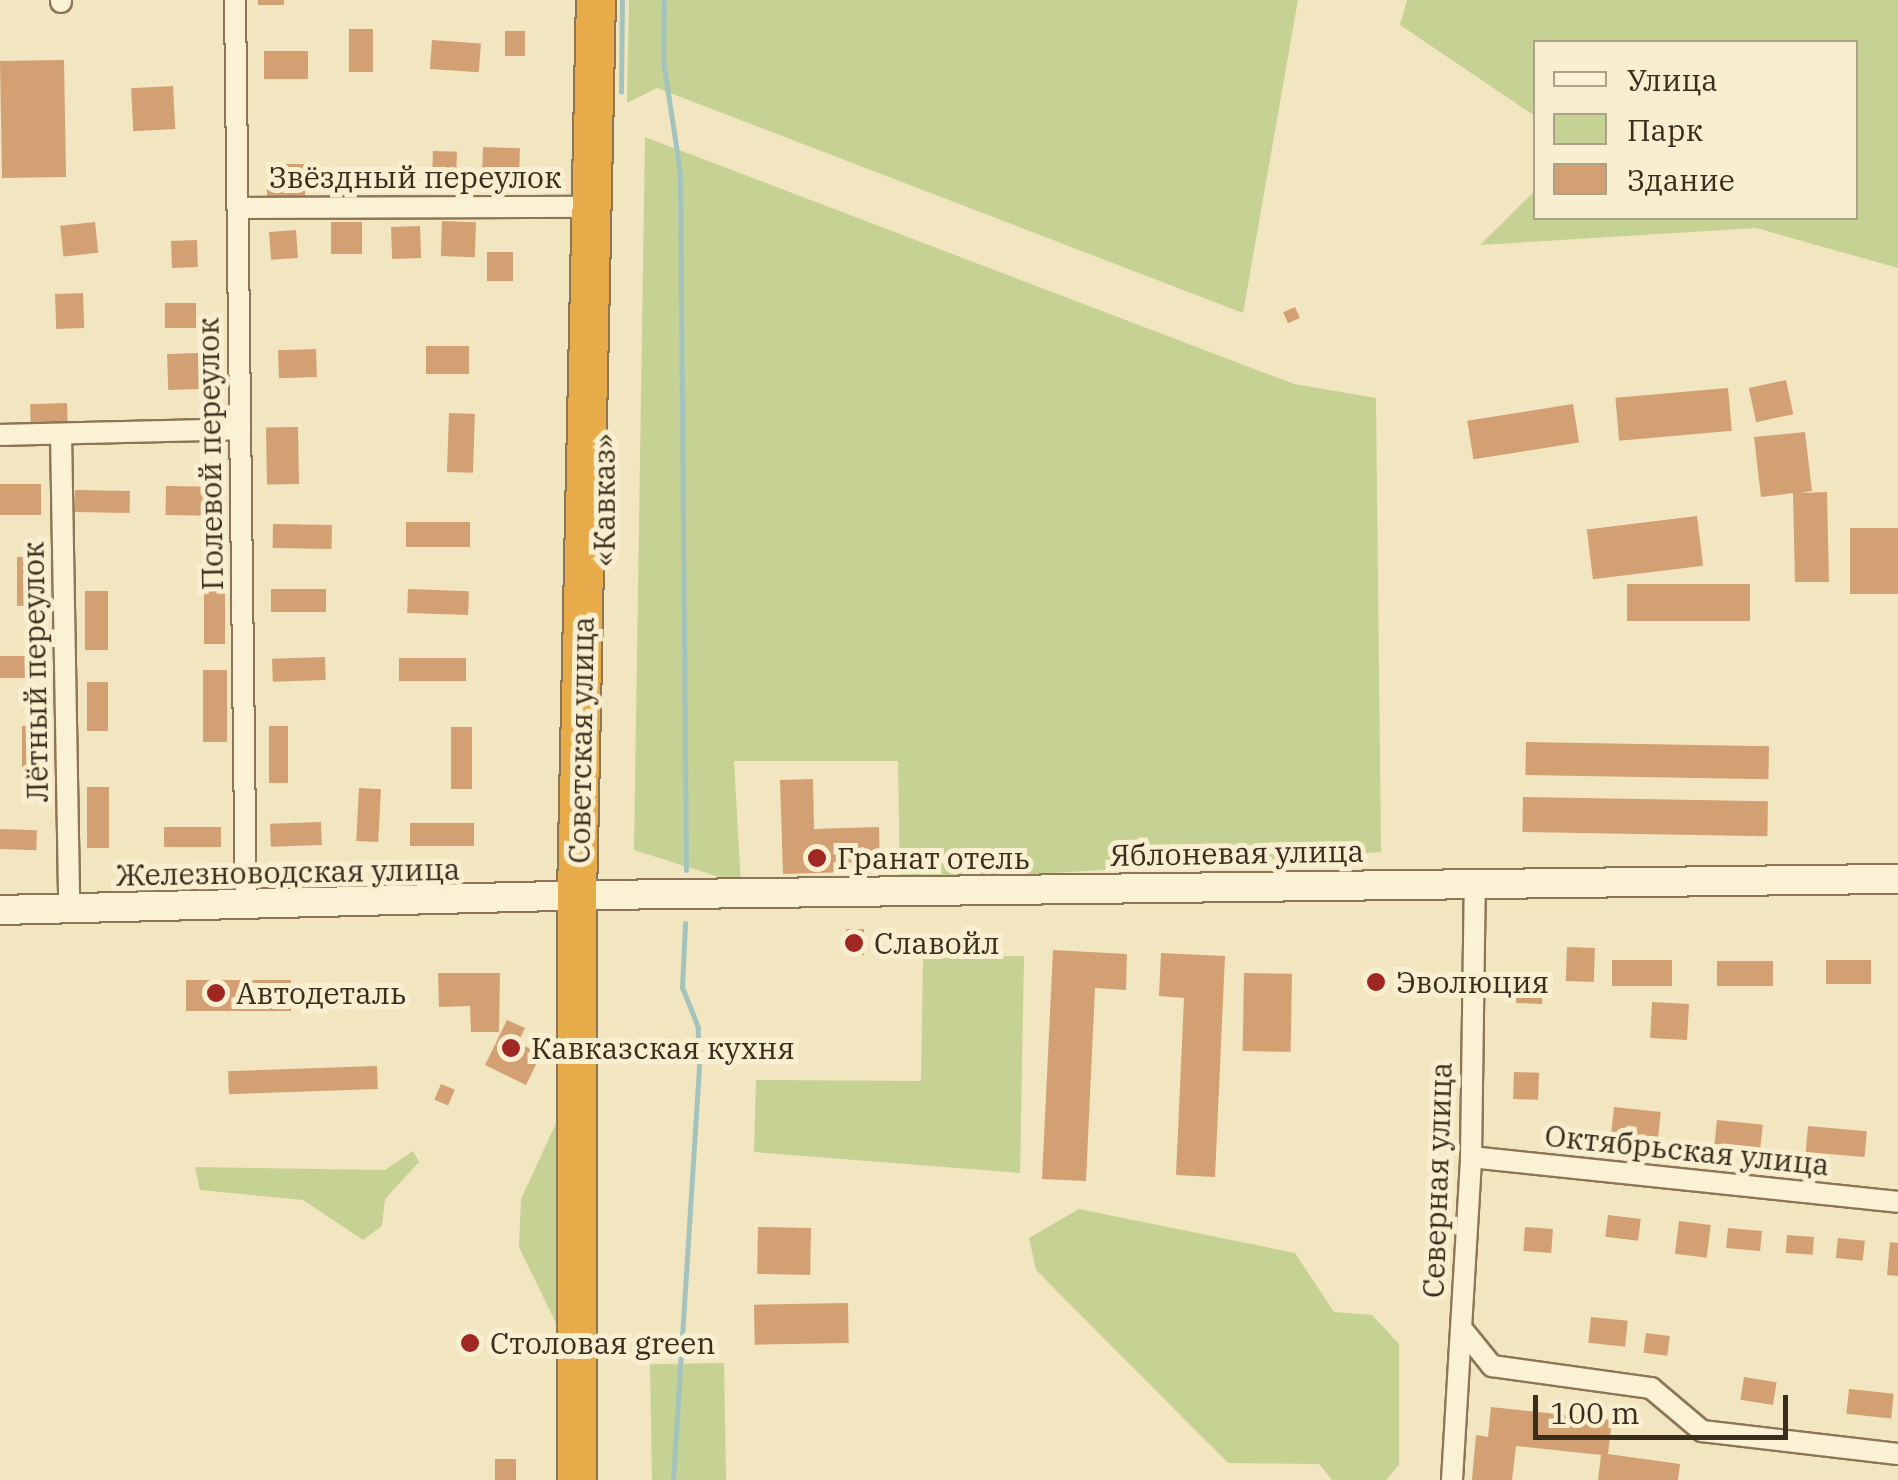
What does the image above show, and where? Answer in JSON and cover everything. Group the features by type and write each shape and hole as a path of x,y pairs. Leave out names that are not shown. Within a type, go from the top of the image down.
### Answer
{"highway":[{"name":"Советская улица","path":"577,1480 588,896 596,0"},
{"name":"«Кавказ»","path":"594,1480 588,896 604,0"}],"street":[{"name":"Полевой переулок","path":"235,0 246,907"},
{"name":"Звёздный переулок","path":"238,208 593,207"},
{"path":"0,436 240,429"},
{"name":"Лётный переулок","path":"61,434 68,909"},
{"name":"Яблоневая улица","path":"588,896 1475,881 1898,879"},
{"name":"Северная улица","path":"1452,1480 1470,1158 1475,881"},
{"name":"Железноводская улица","path":"0,910 588,896"},
{"name":"Октябрьская улица","path":"1470,1158 1898,1202"},
{"path":"1462,1330 1492,1366 1652,1388 1702,1431 1898,1454"}],"green space":[{"path":"629,0 1298,0 1243,313 657,88 627,103"},
{"path":"1407,0 1898,0 1898,268 1756,228 1480,245 1533,193 1533,220 1858,220 1858,40 1533,40 1533,115 1400,25"},
{"path":"645,137 1294,384 1376,398 1381,852 900,883 898,761 734,761 741,884 634,850"},
{"path":"1024,956 1020,1173 754,1152 756,1080 921,1081 923,958"},
{"path":"565,1104 565,1342 519,1247 521,1199"},
{"path":"413,1151 419,1162 385,1199 382,1226 363,1240 303,1200 200,1190 195,1167 385,1170"},
{"path":"1079,1209 1295,1253 1334,1312 1372,1315 1399,1344 1399,1465 1386,1480 1332,1480 1319,1464 1228,1463 1036,1270 1029,1238"},
{"path":"724,1363 726,1480 652,1480 650,1364"}],"building":[{"path":"258,0 284,0 284,5 258,5"},
{"path":"349,29 373,29 373,72 349,72"},
{"path":"505,31 525,31 525,56 505,56"},
{"path":"432,40 481,43 479,72 430,69"},
{"path":"264,51 308,51 308,79 264,79"},
{"path":"64,60 66,177 2,178 0,61"},
{"path":"173,86 175,129 133,131 131,88"},
{"path":"483,147 520,148 519,178 482,177"},
{"path":"433,151 457,152 456,182 432,181"},
{"path":"267,164 305,164 305,196 267,196"},
{"path":"339,169 378,169 378,191 339,191"},
{"path":"442,221 476,222 475,257 441,256"},
{"path":"95,222 98,253 63,256 60,226"},
{"path":"331,222 362,222 362,254 331,254"},
{"path":"420,226 421,258 392,259 391,227"},
{"path":"296,230 298,258 271,260 269,232"},
{"path":"197,240 198,267 172,268 171,241"},
{"path":"487,252 513,252 513,281 487,281"},
{"path":"83,293 84,328 56,329 55,294"},
{"path":"165,303 196,303 196,328 165,328"},
{"path":"1295,307 1300,318 1288,323 1283,312"},
{"path":"426,346 469,346 469,374 426,374"},
{"path":"316,349 317,377 279,378 278,350"},
{"path":"199,353 200,389 168,390 167,354"},
{"path":"1786,380 1793,414 1756,422 1749,388"},
{"path":"1728,388 1732,431 1619,441 1615,398"},
{"path":"67,403 68,426 31,427 30,404"},
{"path":"1573,404 1579,443 1473,459 1467,421"},
{"path":"449,413 475,414 473,473 447,472"},
{"path":"298,427 299,484 267,485 266,428"},
{"path":"1805,432 1812,491 1800,493 1827,492 1829,582 1795,582 1793,493 1761,497 1754,437"},
{"path":"0,484 41,484 41,515 0,515"},
{"path":"166,486 224,487 223,516 165,515"},
{"path":"75,490 130,491 130,513 75,512"},
{"path":"1697,516 1703,566 1593,579 1587,530"},
{"path":"406,522 470,522 470,547 406,547"},
{"path":"273,524 332,525 332,549 273,548"},
{"path":"1850,528 1898,528 1898,594 1850,594"},
{"path":"17,557 43,557 43,606 17,606"},
{"path":"1627,584 1750,584 1750,621 1627,621"},
{"path":"204,586 225,586 225,644 204,644"},
{"path":"271,589 326,589 326,612 271,612"},
{"path":"408,589 469,591 468,615 407,613"},
{"path":"85,591 108,591 108,650 85,650"},
{"path":"0,656 35,656 35,678 0,678"},
{"path":"325,657 326,680 273,682 272,659"},
{"path":"399,658 466,658 466,681 399,681"},
{"path":"203,670 227,670 227,742 203,742"},
{"path":"87,682 108,682 108,731 87,731"},
{"path":"22,726 42,726 42,782 22,782"},
{"path":"269,726 288,726 288,783 269,783"},
{"path":"451,727 472,727 472,789 451,789"},
{"path":"1526,742 1769,746 1768,779 1525,775"},
{"path":"813,779 814,829 879,827 880,871 783,874 780,780"},
{"path":"87,787 109,787 109,848 87,848"},
{"path":"359,788 381,789 378,842 356,841"},
{"path":"1523,797 1768,801 1767,836 1522,832"},
{"path":"321,822 322,845 271,847 270,824"},
{"path":"410,823 474,823 474,846 410,846"},
{"path":"164,827 221,827 221,847 164,847"},
{"path":"0,829 37,830 36,850 0,849"},
{"path":"846,929 864,929 864,955 846,955"},
{"path":"1567,947 1595,948 1594,982 1566,981"},
{"path":"1053,950 1127,954 1126,990 1095,988 1086,1181 1042,1179"},
{"path":"1161,953 1225,956 1215,1177 1176,1175 1184,998 1159,996"},
{"path":"1612,960 1672,960 1672,986 1612,986"},
{"path":"1826,960 1871,960 1871,984 1826,984"},
{"path":"1717,961 1773,961 1773,986 1717,986"},
{"path":"438,973 500,973 499,1032 471,1032 470,1006 439,1007"},
{"path":"1244,973 1292,974 1291,1052 1243,1051"},
{"path":"1517,974 1543,975 1542,1004 1516,1003"},
{"path":"186,980 291,980 291,1011 186,1011"},
{"path":"1652,1002 1689,1004 1687,1040 1650,1038"},
{"name":"Кавказская кухня","path":"507,1020 525,1028 518,1043 541,1054 526,1085 485,1065"},
{"path":"377,1066 378,1089 229,1094 228,1071"},
{"path":"1514,1072 1539,1073 1538,1100 1513,1099"},
{"path":"441,1084 455,1090 448,1106 434,1100"},
{"path":"1614,1107 1661,1112 1657,1146 1610,1141"},
{"path":"1717,1120 1763,1125 1760,1149 1714,1144"},
{"path":"1808,1126 1867,1131 1865,1157 1806,1152"},
{"path":"1608,1215 1641,1219 1638,1241 1605,1237"},
{"path":"1679,1221 1711,1225 1707,1258 1675,1254"},
{"path":"758,1227 811,1228 810,1275 757,1274"},
{"path":"1525,1227 1553,1229 1551,1253 1523,1251"},
{"path":"1728,1228 1762,1231 1760,1251 1726,1248"},
{"path":"1787,1235 1814,1237 1813,1255 1786,1253"},
{"path":"1838,1238 1865,1241 1863,1261 1836,1258"},
{"path":"1890,1242 1898,1243 1898,1276 1887,1275"},
{"path":"848,1303 849,1343 755,1345 754,1305"},
{"path":"1591,1317 1628,1321 1625,1347 1588,1343"},
{"path":"1646,1333 1670,1336 1667,1356 1644,1353"},
{"path":"1744,1377 1777,1382 1773,1405 1740,1400"},
{"path":"1849,1389 1894,1394 1891,1419 1846,1414"},
{"path":"1491,1407 1612,1420 1608,1454 1680,1464 1678,1480 1598,1480 1601,1455 1516,1446 1512,1480 1472,1480 1476,1435 1488,1437"},
{"path":"495,1459 516,1459 516,1480 495,1480"}],"waterway":[{"path":"621,92 622,0"},
{"path":"664,0 663,60 680,173 686,870"},
{"path":"673,1480 699,1065 698,1027 682,987 685,923"}],"place":[{"name":"Гранат отель","path":"817,858"},
{"name":"Славойл","path":"854,943"},
{"name":"Эволюция","path":"1376,982"},
{"name":"Автодеталь","path":"216,993"},
{"name":"Кавказская кухня","path":"511,1048"},
{"name":"Столовая green","path":"470,1343"}]}
